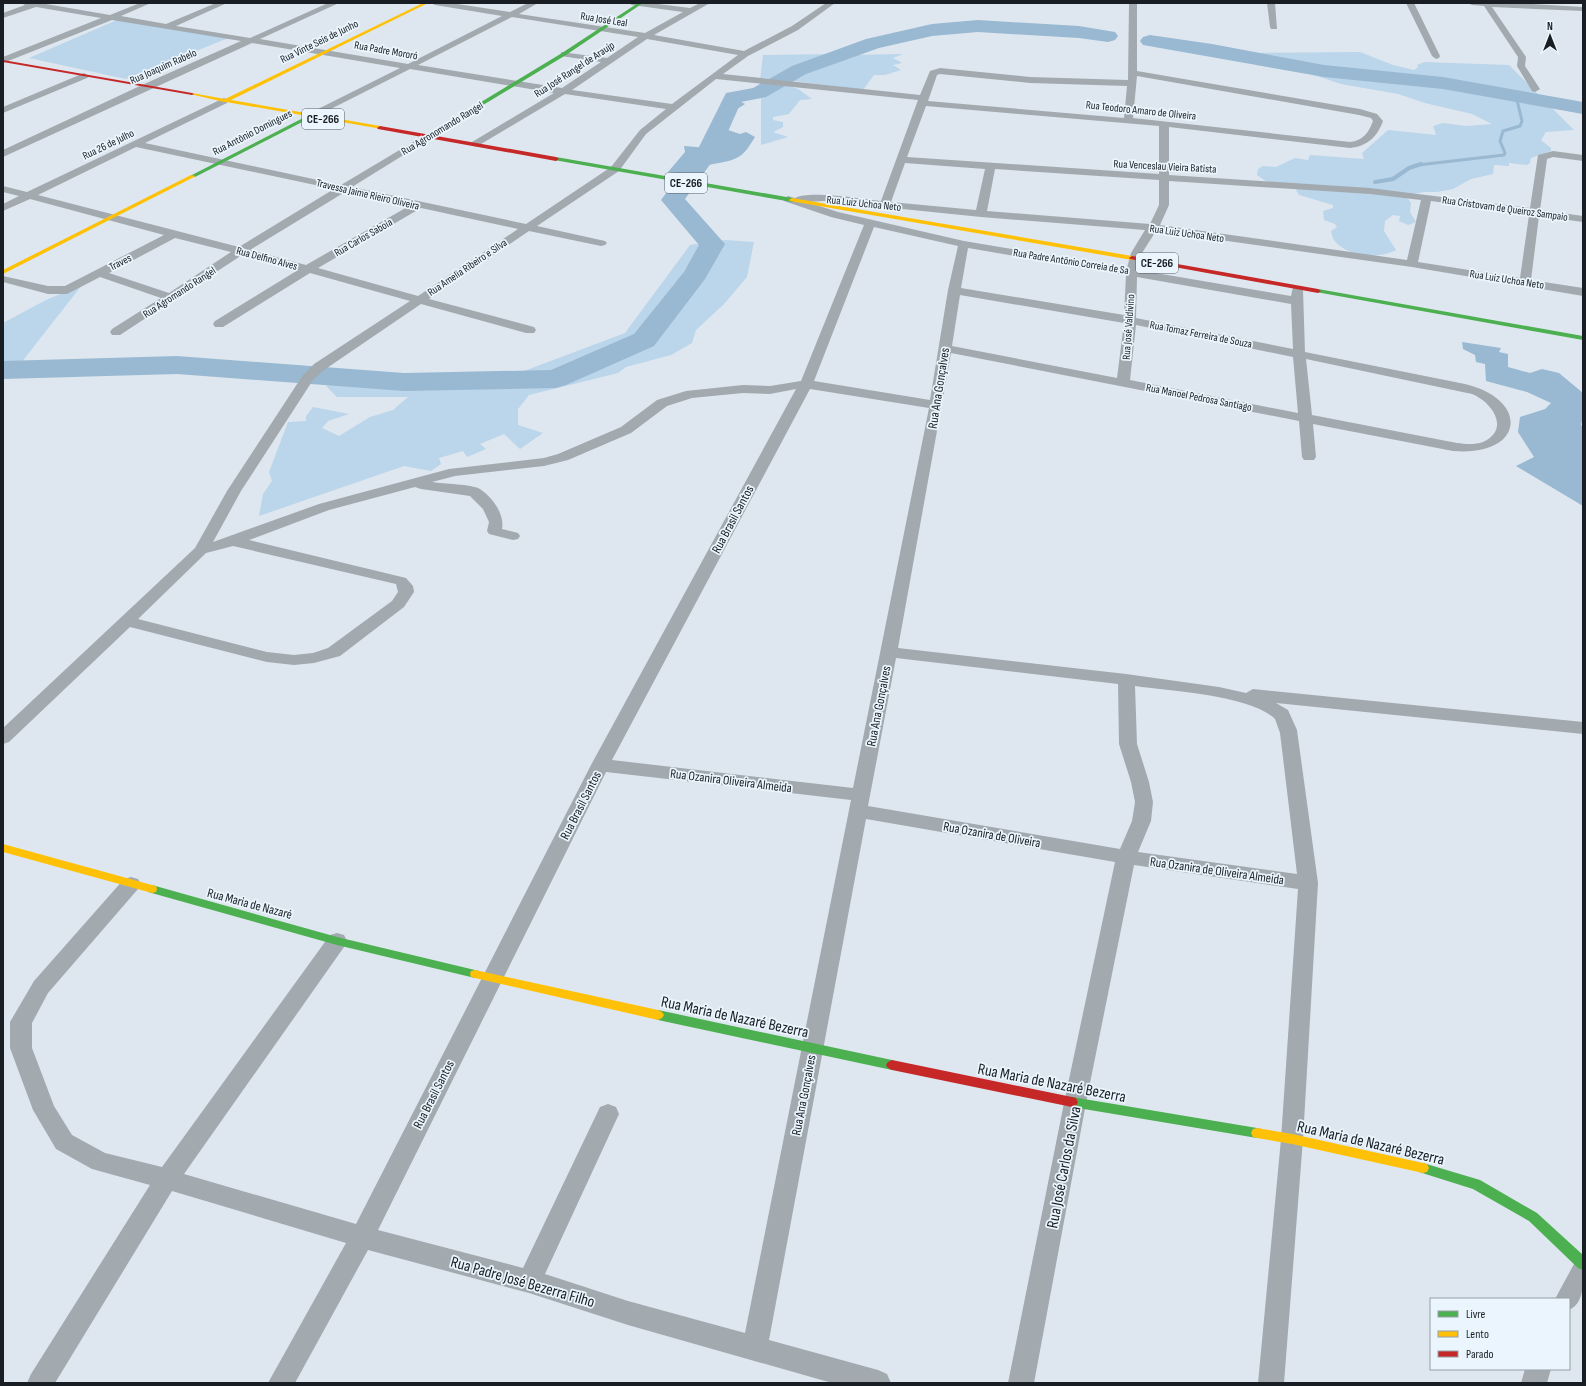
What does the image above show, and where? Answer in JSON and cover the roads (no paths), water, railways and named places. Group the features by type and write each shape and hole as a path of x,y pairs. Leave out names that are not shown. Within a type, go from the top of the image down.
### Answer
{"main road":[{"name":"Rua Vinte Seis de Junho","path":"224,100 426,3"},
{"name":"Rua Agronomando Rangel","path":"428,136 602,30 637,3"},
{"name":"CE-266","path":"3,61 224,100 309,117 476,144 643,175 1583,338"},
{"name":"Rua Antônio Domingues","path":"3,272 58,245 108,217 309,117"},
{"name":"Rua Maria de Nazaré","path":"3,848 337,941 491,978"},
{"name":"Rua Maria de Nazaré Bezerra","path":"491,978 811,1048 1075,1103 1292,1139 1434,1170 1476,1184 1533,1217 1583,1264"}],"street":[{"name":"Rua Padre Mororó","path":"25,3 515,84 565,90 672,107"},
{"path":"3,61 147,3"},
{"path":"168,26 223,3"},
{"name":"Rua Joaquim Rabelo","path":"3,154 145,87 335,3"},
{"name":"Rua José Leal","path":"435,3 646,36 745,54"},
{"name":"Rua Antônio Domingues","path":"309,117 534,3"},
{"path":"637,3 691,11"},
{"name":"Rua José Rangel de Araujp","path":"476,144 565,90 646,36 706,3"},
{"name":"Rua Amelia Ribeiro e Silva","path":"202,550 234,491 308,378 319,367 526,227 615,169 643,132 672,107 745,54 795,28 831,3"},
{"path":"1128,121 1133,73 1133,3"},
{"path":"1271,3 1274,26"},
{"path":"1410,3 1436,56"},
{"path":"1472,3 1583,9"},
{"path":"1486,3 1522,57 1521,66 1535,89"},
{"path":"3,16 37,4"},
{"path":"564,54 610,61"},
{"path":"885,204 933,73 940,71 1030,80 1132,83"},
{"name":"Rua Teodoro Amaro de Oliveira","path":"714,76 923,101 1164,124 1357,145 1367,139 1375,128 1378,119 1374,116 1265,94 1133,73"},
{"path":"3,110 84,76"},
{"name":"Rua 26 de Julho","path":"3,208 224,100"},
{"name":"Rua José Valdivino","path":"1123,382 1129,320 1131,271 1134,259 1152,227 1160,217 1164,205 1164,124"},
{"name":"Rua Agronomando Rangel","path":"241,251 428,136"},
{"name":"Travessa Jaime Rieiro Oliveira","path":"134,144 601,243"},
{"path":"1525,282 1542,157 1553,154 1583,158"},
{"name":"Rua Venceslau Vieira Batista","path":"900,160 1334,188 1427,197"},
{"path":"981,214 990,167"},
{"name":"Rua Delfino Alves","path":"3,189 241,251 530,330"},
{"path":"1412,264 1427,197"},
{"name":"Rua Cristovam de Queiroz Sampaio","path":"1427,197 1583,219"},
{"name":"Rua Luiz Uchoa Neto","path":"788,199 824,198 981,214 1152,227 1412,264 1583,292"},
{"path":"788,199 835,215 964,244"},
{"name":"Rua Carlos Saboia","path":"219,324 308,269 418,205"},
{"name":"Rua Brasil Santos","path":"281,1383 362,1237 491,978 600,765 805,384 818,356 870,223"},
{"name":"Traves","path":"3,279 48,290 67,290 174,234"},
{"name":"Rua Padre Antônio Correia de Sa","path":"964,244 1131,271 1297,301"},
{"name":"Rua Ana Gonçalves","path":"755,1348 811,1048 860,803 936,405 954,290 960,256 964,244"},
{"name":"Rua Agromando Rangel","path":"116,332 241,251"},
{"path":"98,273 170,297"},
{"path":"1297,288 1299,354 1304,418 1309,457"},
{"name":"Rua Tomaz Ferreira de Souza","path":"954,290 1129,320 1299,354 1470,389 1491,398 1502,410 1504,419 1502,430 1493,442 1477,448 1453,446"},
{"name":"Rua Manoel Pedrosa Santiago","path":"945,348 1453,446"},
{"path":"3,738 202,550 233,541 324,507 454,472 544,462 563,457 626,430 654,408 670,399 685,395 724,390 770,390 805,384 936,405"},
{"path":"413,483 474,492 490,507 496,522 494,531 513,536"},
{"path":"127,621 266,657 294,660 314,658 334,652 398,604 406,592 405,586 400,581 387,577 233,541"},
{"path":"888,652 1126,679 1210,691 1583,728"},
{"name":"Rua José Carlos da Silva","path":"1021,1383 1075,1103 1126,857 1139,829 1145,810 1144,798 1132,764 1128,743 1126,679"},
{"path":"1210,691 1259,702 1278,711 1285,719 1289,733 1308,883 1292,1139 1271,1383"},
{"name":"Rua Ozanira Oliveira Almeida","path":"600,765 860,803"},
{"name":"Rua Ozanira de Oliveira","path":"860,803 1126,857"},
{"name":"Rua Ozanira de Oliveira Almeida","path":"1126,857 1308,883"},
{"name":"Rua Padre José Bezerra Filho","path":"131,884 41,987 21,1022 21,1048 44,1110 64,1142 100,1162 167,1179 362,1237 530,1281 628,1312 878,1383"},
{"path":"40,1383 167,1179 337,941"},
{"path":"530,1281 608,1114"},
{"path":"1568,1298 1583,1272"},
{"path":"1534,1383 1538,1370"}],"waterway":[{"path":"3,370 177,365 404,382 556,379 644,340 696,274 712,244 673,200 708,152 733,97 759,93 799,70 873,43 932,30 978,26 1079,32 1108,36"},
{"path":"1150,41 1212,50 1324,71 1443,83 1583,108"},
{"path":"1418,165 1504,155 1505,153 1500,141 1503,131 1520,126 1522,121 1516,96"},
{"path":"1375,182 1393,179 1409,168 1418,165"}]}
